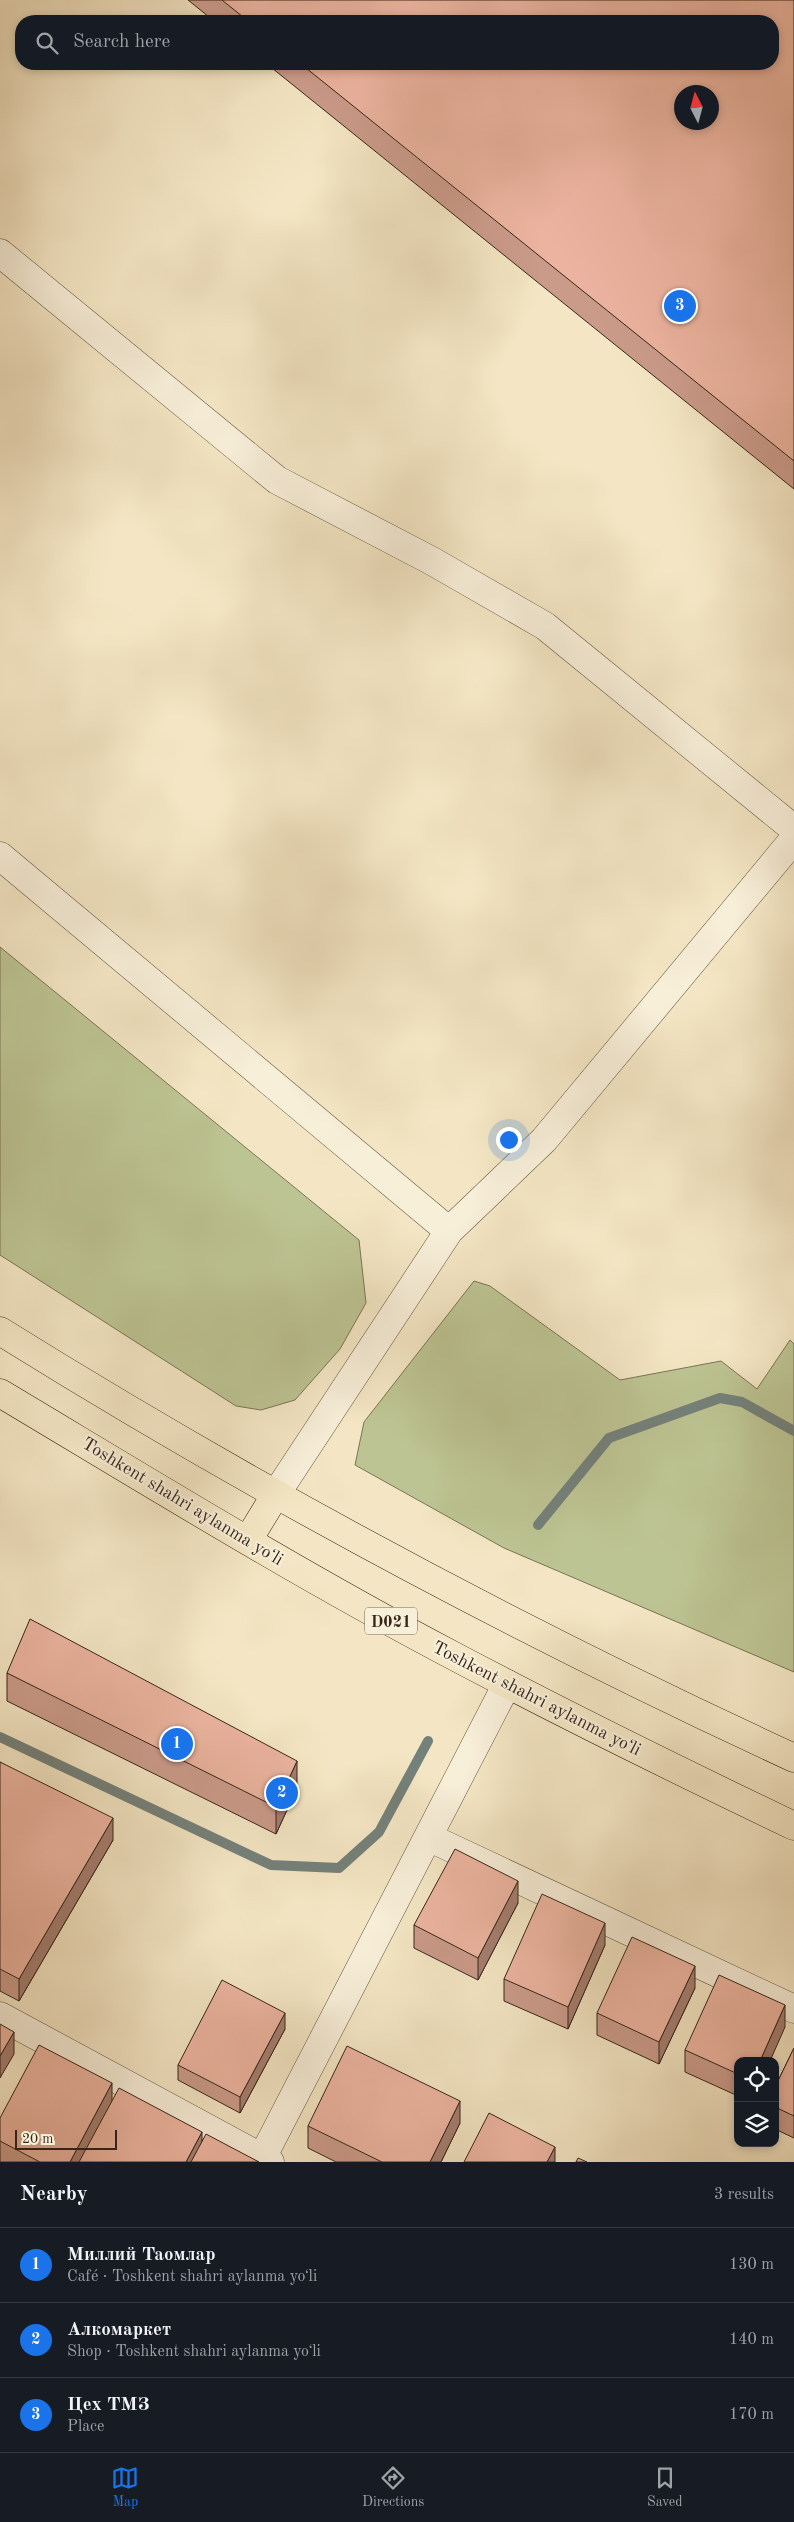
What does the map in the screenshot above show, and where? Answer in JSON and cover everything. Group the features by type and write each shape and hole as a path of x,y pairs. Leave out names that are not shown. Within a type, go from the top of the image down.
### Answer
{"highway":[{"path":"0,1331 83,1382 276,1494 473,1601 676,1704 794,1758"},
{"name":"Toshkent shahri aylanma yoʻli","path":"0,1393 248,1540 451,1655 794,1826"},
{"path":"248,1540 276,1494"}],"street":[{"path":"0,254 277,480 432,561 545,626 794,829"},
{"path":"276,1494 449,1231 544,1140 794,839"},
{"path":"0,856 449,1231"},
{"path":"0,2016 266,2160 507,1684"},
{"path":"428,1837 794,2009"}],"green space":[{"path":"0,947 359,1240 366,1303 340,1349 295,1400 261,1410 236,1406 0,1255"},
{"path":"474,1281 490,1286 620,1380 721,1361 757,1389 790,1340 794,1344 794,1672 504,1548 355,1465 364,1422"}],"building":[{"path":"222,0 794,0 794,461 308,70 779,70 779,15 241,15"},
{"path":"30,1619 297,1761 276,1807 7,1673"},
{"path":"0,1762 113,1818 19,1979 0,1969"},
{"path":"455,1849 518,1881 478,1958 414,1925"},
{"path":"542,1894 605,1923 568,2007 504,1979"},
{"path":"632,1937 695,1966 659,2042 597,2013"},
{"path":"719,1975 785,2005 762,2057 734,2057 734,2072 685,2050"},
{"path":"222,1980 285,2013 240,2097 178,2065"},
{"path":"0,2024 14,2032 0,2056"},
{"path":"39,2045 112,2083 70,2162 40,2162 0,2141 0,2118"},
{"path":"347,2046 460,2101 430,2162 382,2162 308,2126"},
{"path":"794,2048 794,2116 779,2109 779,2079"},
{"path":"119,2088 202,2132 186,2162 79,2162"},
{"path":"489,2113 555,2147 547,2162 464,2162"},
{"path":"206,2134 259,2162 191,2162"},
{"path":"578,2158 587,2162 576,2162"}],"waterway":[{"path":"538,1525 609,1438 720,1398 742,1402 794,1431"},
{"path":"0,1737 271,1865 339,1868 379,1832 428,1741"}],"place":[{"name":"Цех ТМЗ","path":"680,306"},
{"name":"Миллий Таомлар","path":"177,1744"},
{"name":"Алкомаркет","path":"282,1793"}]}
